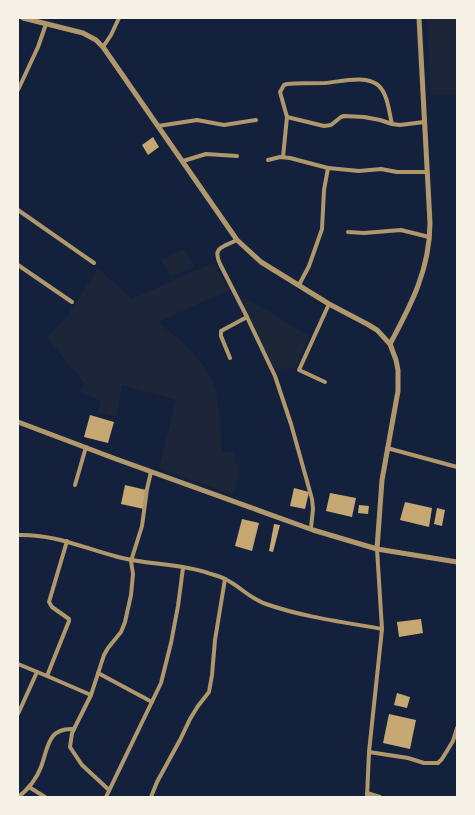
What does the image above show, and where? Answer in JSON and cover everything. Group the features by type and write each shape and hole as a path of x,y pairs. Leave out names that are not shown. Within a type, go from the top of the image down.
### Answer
{"street":[{"path":"23,18 90,36 103,47 237,240 261,262 329,304 367,324 390,344 396,360 399,377 397,403 387,448 382,480 377,549 382,629 369,752 367,795 380,797"},
{"path":"103,47 111,35 119,18"},
{"path":"390,344 410,306 425,267 429,237 430,223 420,18"},
{"path":"18,90 38,47 46,24"},
{"path":"283,157 287,117 280,92 284,85 355,79 371,81 379,86 385,98 392,124"},
{"path":"287,117 324,126 331,125 344,116 364,117 400,125 424,122"},
{"path":"158,126 197,120 224,125 256,120"},
{"path":"182,161 206,154 238,156"},
{"path":"268,160 283,157 328,168 359,171 381,169 397,172 427,172"},
{"path":"298,285 309,266 322,230 324,190 328,168"},
{"path":"18,210 94,263"},
{"path":"348,232 364,233 401,230 429,237"},
{"path":"237,240 217,250 216,256 248,317 275,376 291,424 312,500 314,510 311,528"},
{"path":"18,265 72,302"},
{"path":"325,382 299,370 329,304"},
{"path":"230,358 221,336 221,331 248,317"},
{"path":"18,422 151,472 311,528 377,549 457,562"},
{"path":"75,485 86,447"},
{"path":"387,448 457,467"},
{"path":"109,790 82,765 71,749 70,745 74,729 90,695 104,655 121,632 124,622 131,595 133,574 131,560 142,526 151,472"},
{"path":"18,535 44,536 67,541 131,560 163,564 207,573 225,579 246,594 266,604 313,616 382,629"},
{"path":"47,676 69,621 69,619 52,607 49,602 67,541"},
{"path":"106,797 161,683 178,606 183,568"},
{"path":"151,797 190,719 209,692 225,579"},
{"path":"18,664 90,695"},
{"path":"18,714 37,672"},
{"path":"98,673 152,702"},
{"path":"369,752 408,758 424,763 438,762 442,759 453,741 457,728"},
{"path":"18,797 29,787 41,768 50,740 63,729 74,729"},
{"path":"29,787 45,797"}],"shaded area":[{"path":"427,18 457,18 457,95 431,94"},
{"path":"184,249 195,267 170,276 161,260"},
{"path":"213,263 229,290 158,322 193,352 193,355 202,364 209,375 217,399 222,452 235,453 234,462 240,465 234,495 159,468 176,400 122,385 116,417 98,412 100,401 80,391 85,384 47,338 67,316 98,269 132,299"},
{"path":"239,294 309,336 296,368 275,371"}],"building":[{"path":"153,137 159,147 148,155 142,145"},
{"path":"90,415 114,422 108,443 84,437"},
{"path":"125,485 146,490 144,509 121,504"},
{"path":"294,488 309,492 305,509 290,506"},
{"path":"330,493 356,498 352,517 326,511"},
{"path":"405,502 432,508 429,527 400,520"},
{"path":"359,505 369,506 368,514 358,513"},
{"path":"437,508 445,510 442,526 434,524"},
{"path":"242,519 259,523 252,551 235,546"},
{"path":"274,524 280,525 273,552 269,551"},
{"path":"421,619 423,633 399,637 397,622"},
{"path":"397,693 410,697 407,708 394,705"},
{"path":"389,714 416,720 410,749 383,743"}]}
